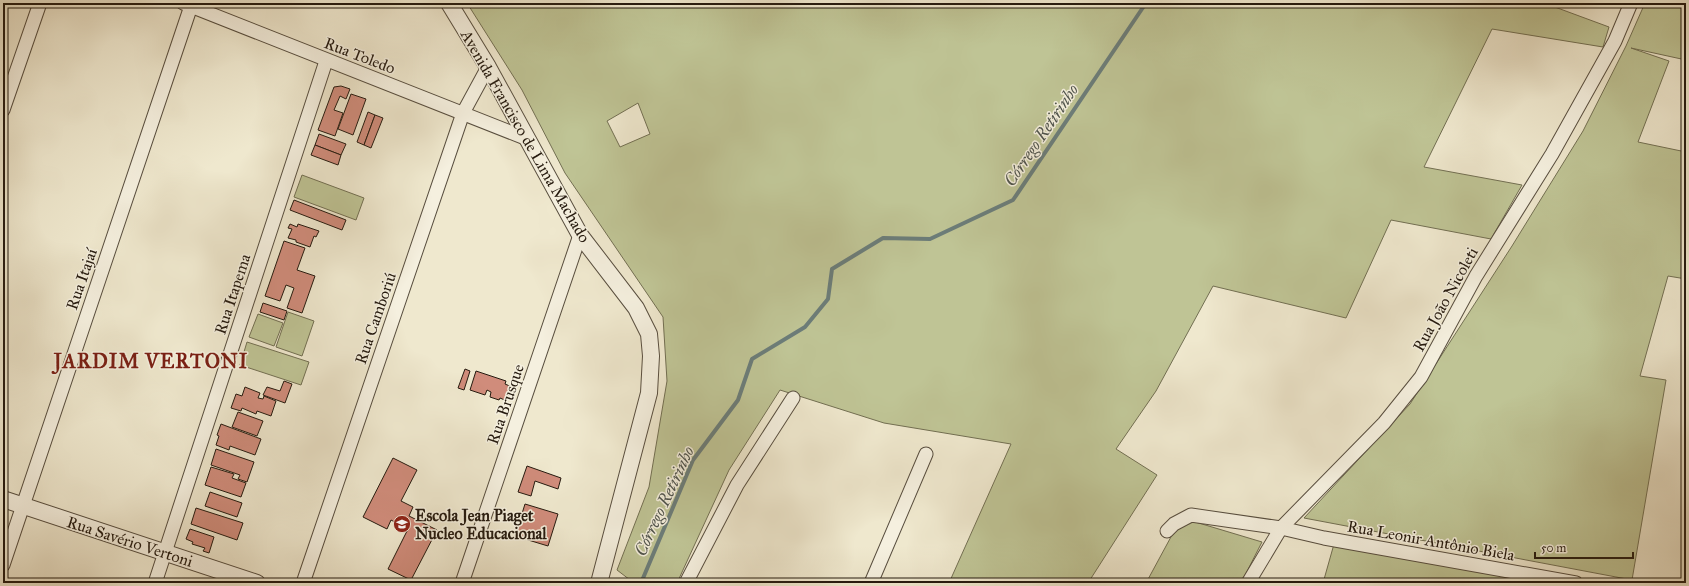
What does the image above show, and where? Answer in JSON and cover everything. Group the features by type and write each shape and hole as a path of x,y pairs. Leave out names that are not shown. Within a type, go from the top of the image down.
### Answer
{"street":[{"path":"3,110 40,3"},
{"name":"Avenida Francisco de Lima Machado","path":"449,3 488,67 525,138 580,235 636,308 649,334 651,356 649,393 598,583"},
{"name":"Rua João Nicoleti","path":"1248,583 1281,528 1384,423 1421,377 1476,276 1556,148 1615,41 1631,3"},
{"name":"Rua Toledo","path":"189,4 326,60 525,138"},
{"name":"Rua Itajaí","path":"3,565 189,4"},
{"name":"Rua Itapema","path":"155,583 326,60"},
{"name":"Rua Camboriú","path":"303,583 463,113 488,67"},
{"name":"Rua Brusque","path":"462,583 580,235"},
{"path":"686,583 737,485 793,398"},
{"path":"871,583 926,454"},
{"name":"Rua Savério Vertoni","path":"3,498 257,583"},
{"name":"Rua Leonir Antônio Biela","path":"1168,530 1174,524 1191,515 1281,528 1324,538 1576,583"}],"green space":[{"path":"467,3 1544,3 1609,27 1603,47 1492,29 1424,167 1522,185 1491,239 1391,220 1346,318 1213,286 1156,391 1116,449 1157,475 1088,583 949,583 1011,444 884,423 780,390 729,470 677,583 634,583 617,570 649,487 667,381 663,317 565,173 522,90","holes":["638,103 650,134 620,147 607,121"]},
{"path":"1645,3 1686,3 1686,60 1631,48 1669,61 1638,142 1686,152 1686,279 1668,276 1640,376 1666,380 1632,580 1304,518 1410,404 1512,246 1583,131 1626,46"},
{"path":"302,175 364,198 356,220 294,197"},
{"path":"288,312 314,321 302,356 276,347"},
{"path":"258,314 283,323 274,346 249,337"},
{"path":"247,342 309,362 301,385 240,365"},
{"path":"1192,521 1262,542 1241,583 1146,583 1172,535 1179,528"},
{"path":"1334,544 1548,583 1323,583"}],"building":[{"path":"341,86 350,89 346,99 340,96 334,110 343,113 335,136 318,130 334,87"},
{"path":"351,94 366,99 353,135 338,129"},
{"path":"368,112 375,115 364,145 357,142"},
{"path":"375,115 383,118 371,148 364,145"},
{"path":"319,134 346,144 341,155 315,145"},
{"path":"315,145 341,155 338,165 311,155"},
{"path":"294,200 346,220 342,230 290,210"},
{"path":"290,224 297,227 298,224 319,231 316,237 314,236 310,247 288,238 292,229 288,228"},
{"path":"284,241 305,248 297,270 315,276 302,313 287,308 294,288 286,285 280,301 265,296"},
{"path":"263,303 287,311 284,320 260,312"},
{"path":"465,369 470,371 464,390 458,388"},
{"path":"476,371 506,381 505,384 512,387 507,401 500,398 499,400 490,397 491,392 487,390 485,395 470,390"},
{"path":"284,381 292,384 285,403 263,395 267,387 280,391"},
{"path":"245,387 260,393 258,398 263,399 264,396 276,401 271,416 257,411 256,414 242,408 241,411 231,408 236,394 242,396"},
{"path":"238,412 263,421 257,436 232,427"},
{"path":"221,424 261,439 255,455 230,446 229,450 216,445 219,436 217,435"},
{"path":"216,449 254,462 247,482 238,479 240,475 211,465"},
{"path":"393,458 417,470 401,501 413,507 409,516 437,530 411,580 388,569 408,529 391,520 387,529 363,517"},
{"path":"527,466 561,478 558,489 535,481 531,496 518,492"},
{"path":"211,467 234,474 232,478 246,483 241,497 205,485"},
{"path":"210,492 242,503 237,517 205,506"},
{"path":"525,504 558,514 548,546 515,536"},
{"path":"196,508 243,523 237,540 191,524"},
{"path":"190,529 214,537 209,553 203,551 205,548 192,544 193,542 186,539"}],"waterway":[{"name":"Córrego Retirinho","path":"641,583 693,460 738,400 752,359 805,327 828,299 832,269 883,238 930,239 1013,200 1146,3"}],"place":[{"name":"Escola Jean Piaget Nucleo Educacional","path":"402,524"}],"district":[{"name":"JARDIM VERTONI","path":"151,361"}]}
